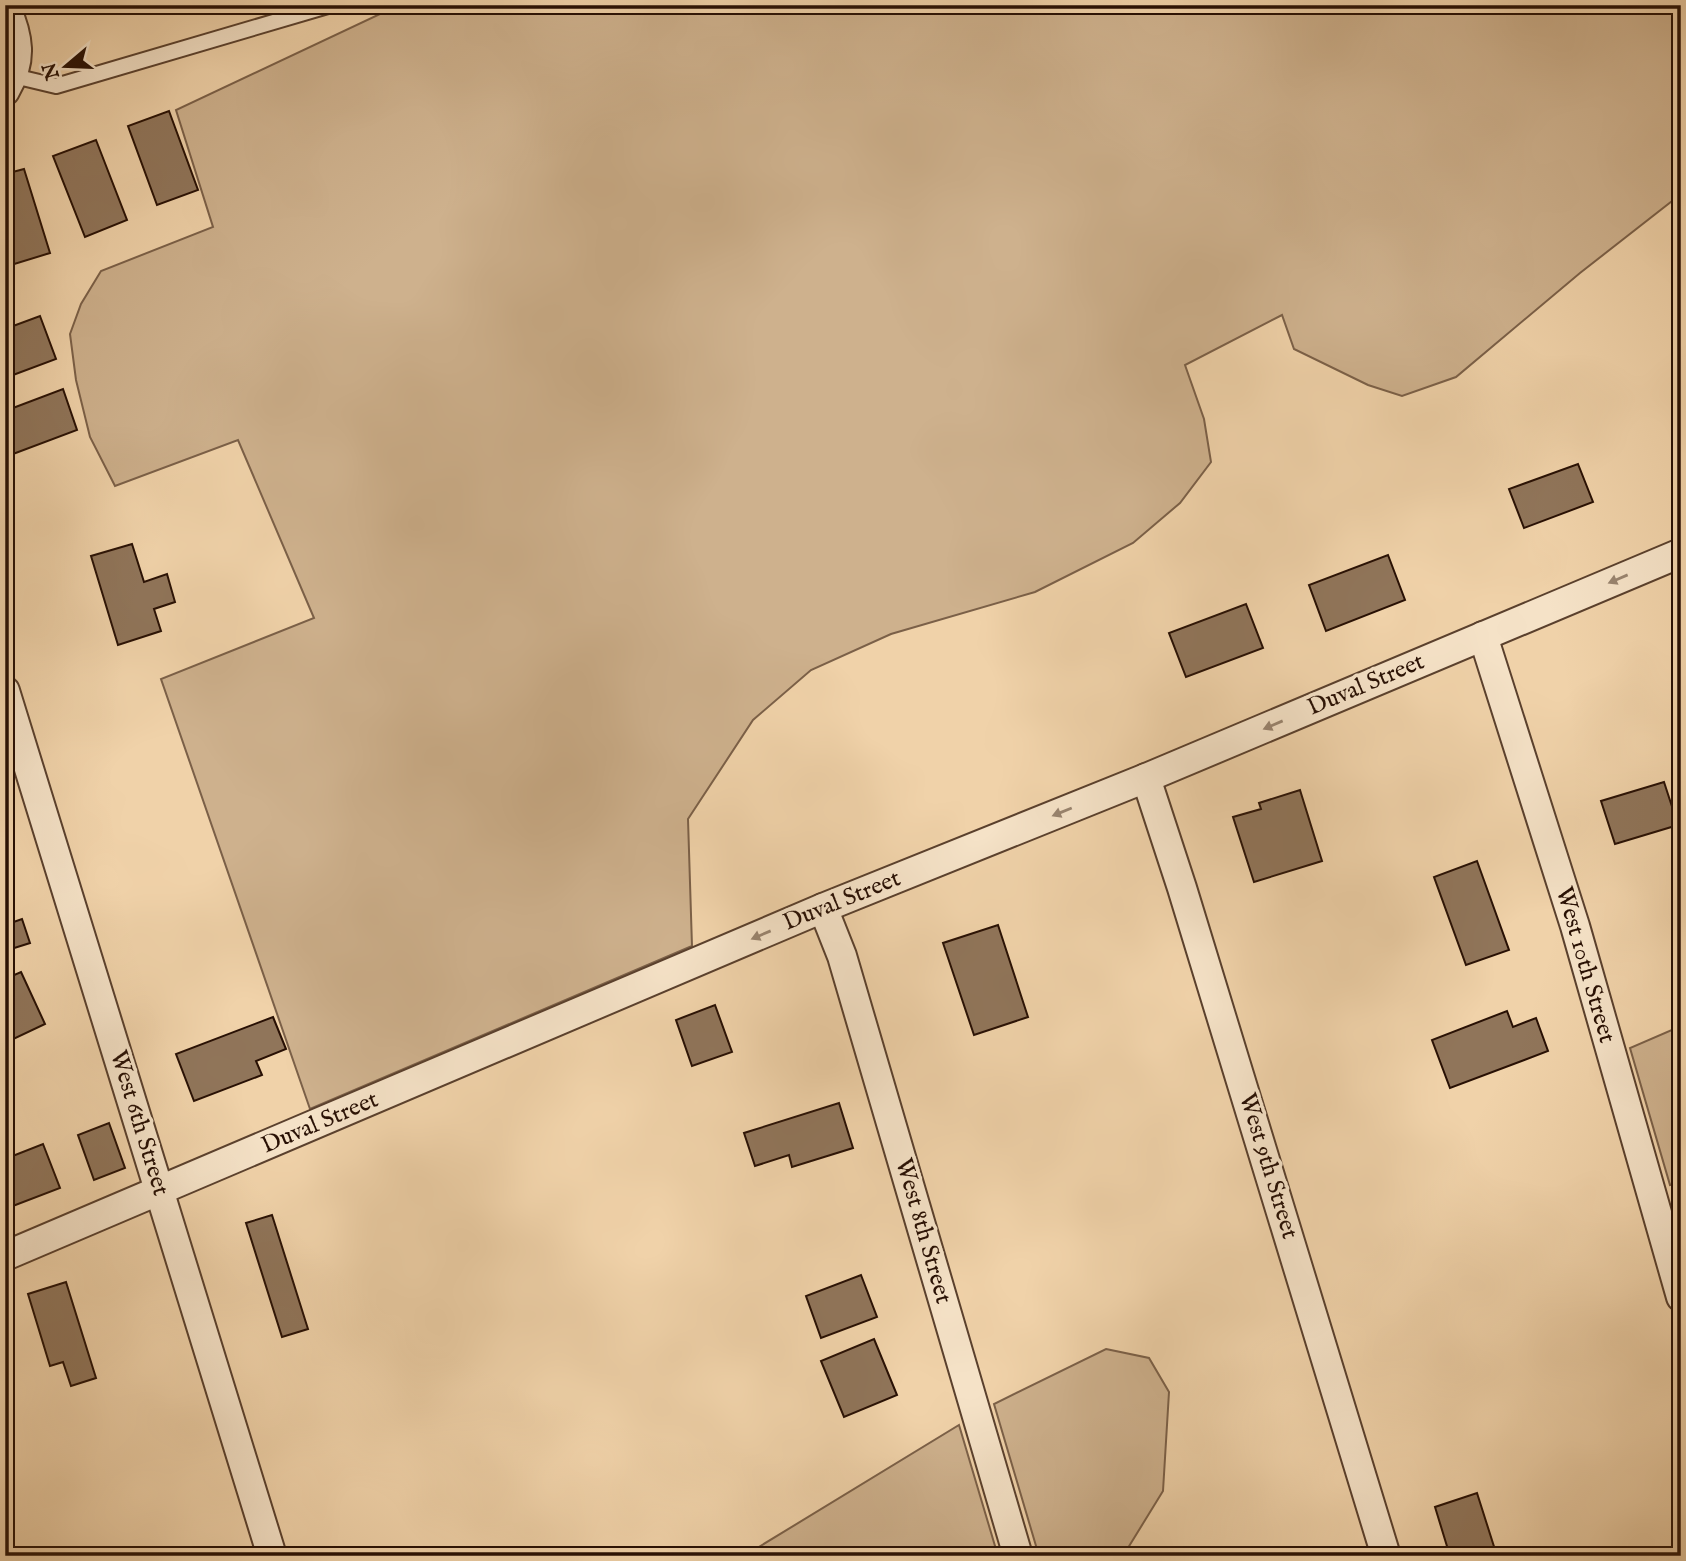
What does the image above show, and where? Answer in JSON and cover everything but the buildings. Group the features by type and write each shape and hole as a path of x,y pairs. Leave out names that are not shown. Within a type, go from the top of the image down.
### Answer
{"street":[{"path":"5,5 18,42 10,83"},
{"name":"Duval Street","path":"5,1256 823,908 1146,778 1681,553"},
{"name":"West 10th Street","path":"1483,636 1575,926 1681,1297"},
{"name":"West 6th Street","path":"5,691 272,1556"},
{"name":"West 9th Street","path":"1146,778 1386,1556"},
{"name":"West 8th Street","path":"823,908 842,956 1018,1556"}],"lane":[{"path":"10,83 56,86 331,5"}],"shaded area":[{"path":"399,5 1681,5 1681,194 1580,273 1456,377 1402,396 1368,385 1294,349 1282,315 1185,365 1204,419 1211,462 1180,503 1133,543 1035,592 891,634 811,670 753,720 688,819 692,946 310,1109 161,679 314,618 238,440 115,486 90,437 76,380 70,334 81,304 101,271 213,227 176,110"},
{"path":"1681,1026 1681,1183 1670,1185 1630,1048"},
{"path":"1106,1349 1149,1358 1169,1392 1163,1491 1123,1556 1039,1556 994,1404"},
{"path":"959,1425 998,1556 744,1556"}]}
